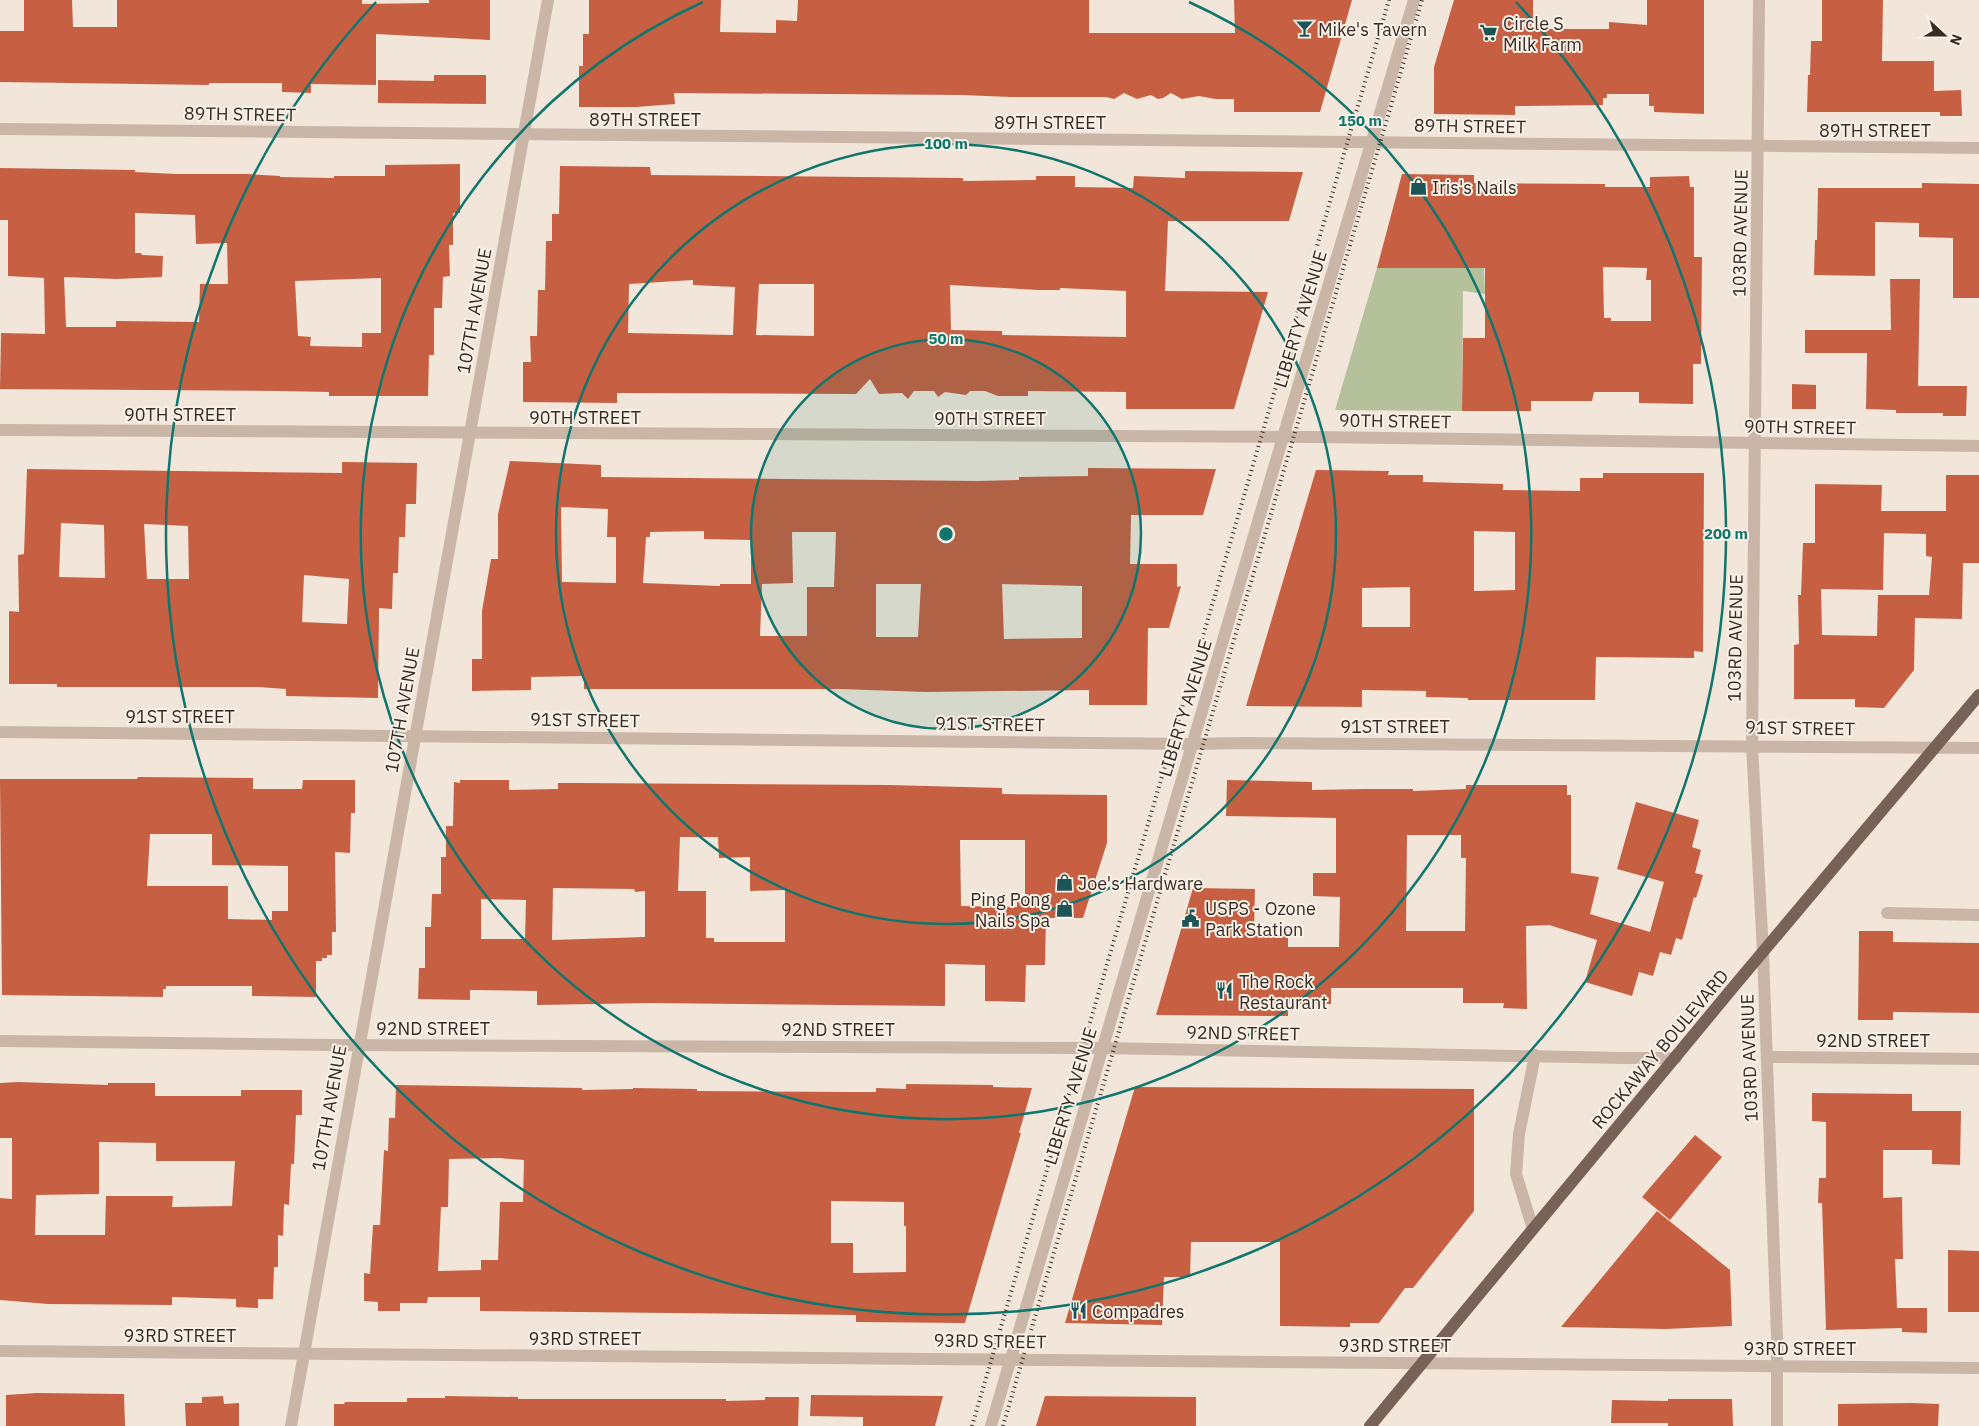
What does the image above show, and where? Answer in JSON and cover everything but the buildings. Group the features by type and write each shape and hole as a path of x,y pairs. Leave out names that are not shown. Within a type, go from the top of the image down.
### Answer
{"main road":[{"name":"ROCKAWAY BOULEVARD","path":"1370,1426 1979,695"}],"street":[{"name":"107TH AVENUE","path":"291,1426 358,1045 548,0"},
{"name":"LIBERTY AVENUE","path":"991,1426 1414,0"},
{"name":"103RD AVENUE","path":"1759,0 1752,745 1767,1057 1778,1366 1777,1426"},
{"name":"89TH STREET","path":"0,129 1979,148"},
{"name":"90TH STREET","path":"0,430 1283,437 1979,446"},
{"name":"91ST STREET","path":"0,732 1192,744 1752,745 1979,748"},
{"path":"1887,913 1979,915"},
{"name":"92ND STREET","path":"0,1041 358,1045 1102,1048 1676,1058"},
{"path":"1533,1229 1516,1174 1519,1134 1535,1055"},
{"name":"92ND STREET","path":"1767,1057 1979,1058"},
{"name":"93RD STREET","path":"0,1351 1010,1358 1979,1368"}],"green space":[{"path":"1377,268 1484,268 1485,294 1463,291 1462,411 1335,410"}],"railway":[{"path":"972,1426 1389,0"},
{"path":"1003,1426 1422,0"}],"place":[{"name":"Mike's Tavern","path":"1304,29"},
{"name":"Circle S Milk Farm","path":"1489,33"},
{"name":"Iris's Nails","path":"1418,187"},
{"name":"Joe's Hardware","path":"1064,883"},
{"name":"Ping Pong Nails Spa","path":"1064,909"},
{"name":"USPS - Ozone Park Station","path":"1191,918"},
{"name":"The Rock Restaurant","path":"1225,991"},
{"name":"Compadres","path":"1078,1311"}]}
